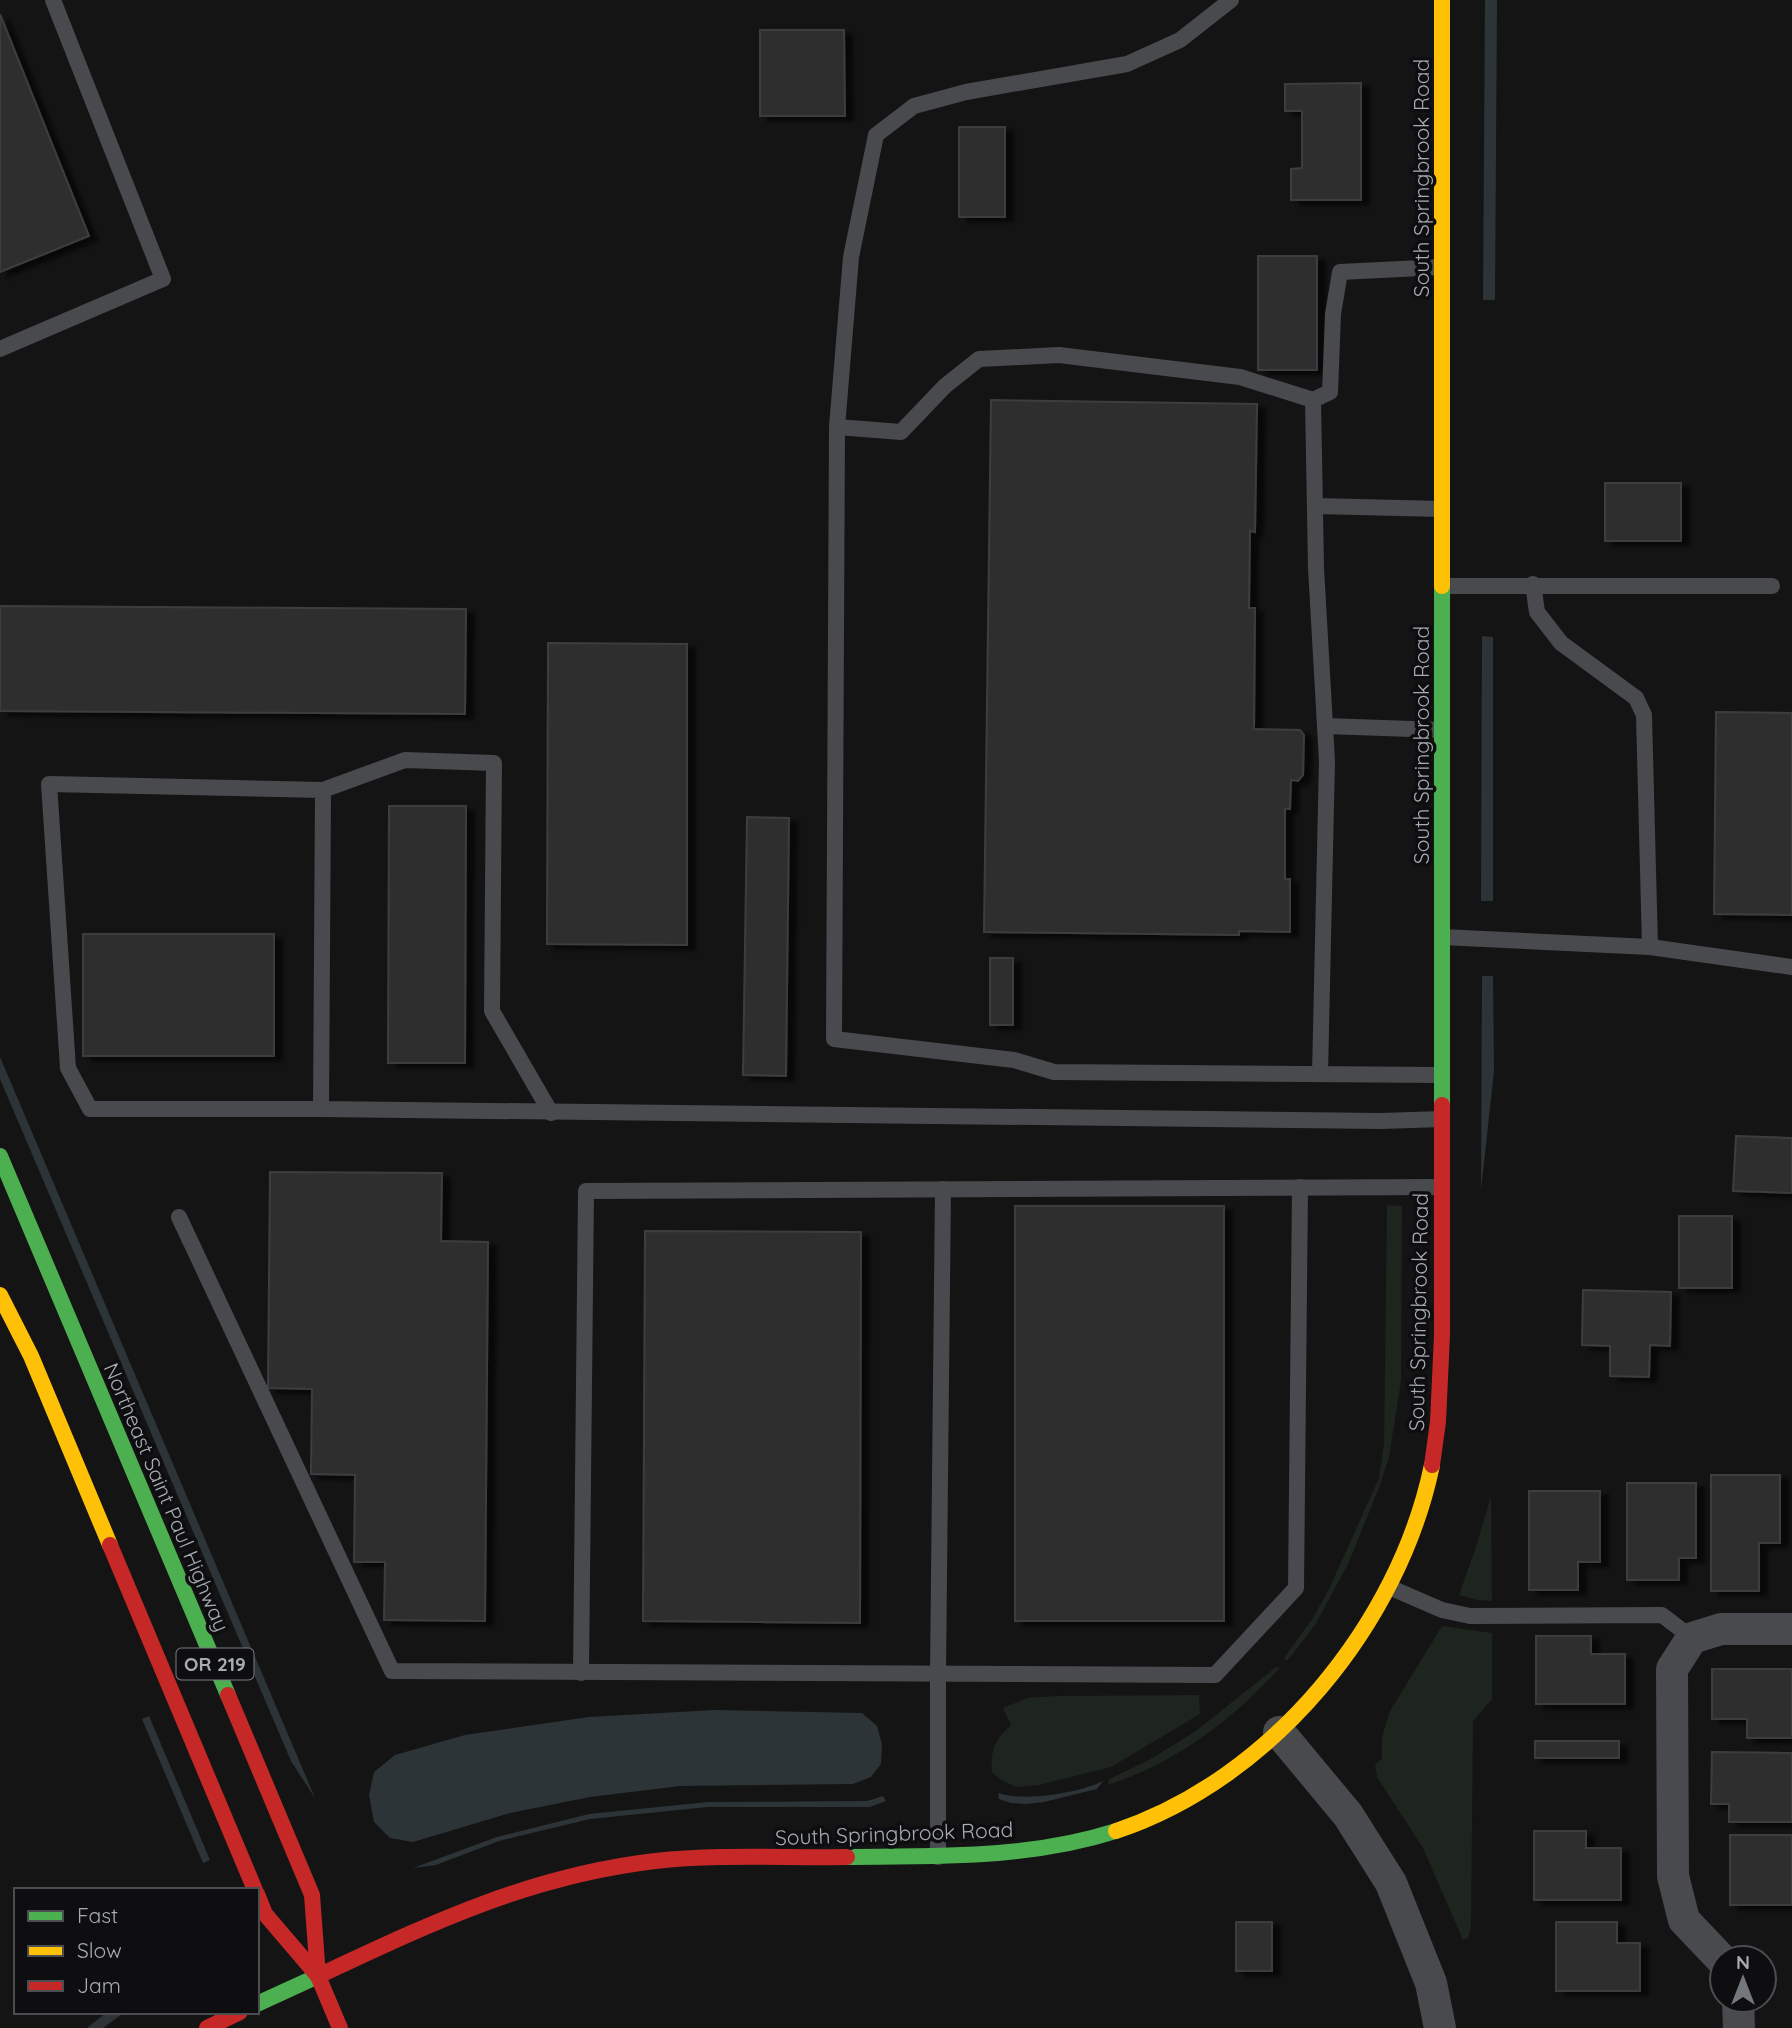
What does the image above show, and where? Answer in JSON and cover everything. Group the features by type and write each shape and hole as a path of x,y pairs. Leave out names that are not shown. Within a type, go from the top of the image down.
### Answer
{"main road":[{"name":"South Springbrook Road","path":"259,2003 429,1923 508,1893 584,1873 646,1862 718,1858 938,1857 999,1854 1055,1846 1118,1831 1173,1809 1226,1776 1279,1732 1322,1688 1359,1638 1389,1587 1418,1518 1437,1434 1441,1335 1442,0"},
{"name":"Northeast Saint Paul Highway","path":"0,1156 312,1895 318,1976"},
{"name":"Northeast Saint Paul Highway","path":"0,1295 31,1356 254,1888"},
{"name":"Northeast Saint Paul Highway","path":"259,1899 265,1914 318,1976 340,2028"},
{"path":"207,2028 236,2014"}],"street":[{"path":"1708,1945 1684,1920 1673,1876 1672,1669 1692,1638 1721,1629 1792,1629"},
{"path":"1279,1732 1348,1815 1391,1883 1430,1983 1440,2028"}],"lane":[{"path":"0,349 163,279 52,0"},
{"path":"1231,0 1180,40 1127,64 966,92 914,106 876,135 851,257 837,427 834,1039 1014,1059 1054,1072 1441,1075"},
{"path":"837,427 901,432 945,386 979,359 1059,355 1240,377 1313,400 1330,392 1333,314 1340,272 1442,267"},
{"path":"1313,400 1316,568 1327,775 1320,1074"},
{"path":"1315,506 1442,509"},
{"path":"1533,584 1537,612 1561,643 1636,698 1644,715 1650,947"},
{"path":"1442,586 1772,586"},
{"path":"1325,726 1442,730"},
{"path":"551,1112 492,1011 494,763 405,760 323,790 49,784 68,1068 90,1109 1381,1121 1441,1119"},
{"path":"321,1110 323,790"},
{"path":"1442,937 1650,947 1792,967"},
{"path":"180,1217 392,1671 1215,1675 1296,1588 1300,1187"},
{"path":"581,1673 586,1191 1441,1187"},
{"path":"938,1857 943,1189"},
{"path":"1389,1587 1441,1610 1470,1616 1662,1615 1692,1638"}],"shaded area":[{"path":"1485,0 1497,0 1495,300 1483,300"},
{"path":"1482,636 1493,637 1493,901 1481,901"},
{"path":"1482,976 1493,976 1494,1071 1481,1190"},
{"path":"0,1057 315,1798 291,1761 0,1079"},
{"path":"1387,1205 1402,1206 1401,1381 1389,1457 1348,1564 1315,1625 1287,1661 1284,1658 1313,1618 1330,1587 1379,1478 1384,1444"},
{"path":"1491,1496 1492,1601 1459,1595"},
{"path":"1442,1626 1492,1633 1492,1699 1473,1721 1471,1927 1468,1938 1463,1940 1423,1848 1377,1777 1375,1764 1382,1759 1382,1737 1390,1711"},
{"path":"1276,1667 1280,1668 1262,1687 1202,1738 1157,1765 1108,1785 1109,1779 1147,1761 1196,1731"},
{"path":"1199,1695 1200,1714 1111,1767 1039,1785 1016,1787 992,1772 995,1746 1011,1725 1003,1708 1027,1698"},
{"path":"715,1710 862,1713 877,1726 882,1744 881,1764 871,1777 853,1784 680,1786 590,1797 510,1813 413,1842 390,1838 374,1822 369,1795 374,1772 395,1755 465,1735 589,1717"},
{"path":"149,1716 210,1860 203,1863 142,1719"},
{"path":"1103,1781 1097,1789 1044,1802 1011,1803 999,1799 998,1793 1022,1797 1051,1795"},
{"path":"883,1796 886,1801 870,1807 708,1807 590,1819 499,1841 436,1865 413,1868 497,1837 589,1814 708,1802 867,1801"},
{"path":"104,2014 122,2014 103,2028 87,2028"}],"building":[{"path":"0,14 89,236 0,272"},
{"path":"760,30 844,30 845,116 760,116"},
{"path":"1361,83 1361,200 1291,200 1291,169 1302,168 1302,111 1285,111 1285,84"},
{"path":"959,127 1005,127 1005,217 959,217"},
{"path":"1258,256 1317,256 1317,370 1258,370"},
{"path":"991,400 1257,404 1255,532 1250,531 1249,608 1255,608 1254,729 1300,730 1304,735 1303,775 1298,781 1291,780 1290,809 1285,809 1285,879 1290,879 1290,932 1239,931 1239,935 984,932"},
{"path":"1605,483 1681,483 1681,541 1605,541"},
{"path":"0,606 466,609 465,714 0,711"},
{"path":"548,643 687,644 687,945 547,944"},
{"path":"1716,712 1792,713 1792,915 1714,914"},
{"path":"389,806 466,806 465,1063 388,1063"},
{"path":"747,817 789,818 786,1076 743,1075"},
{"path":"83,934 274,934 274,1056 83,1056"},
{"path":"990,958 1013,958 1013,1025 990,1025"},
{"path":"1736,1136 1792,1138 1792,1193 1733,1191"},
{"path":"270,1172 442,1173 441,1241 488,1242 485,1621 384,1620 385,1562 354,1562 355,1475 311,1474 312,1389 268,1388"},
{"path":"1015,1206 1224,1206 1224,1621 1015,1621"},
{"path":"1679,1216 1732,1216 1732,1288 1679,1288"},
{"path":"645,1231 861,1232 860,1623 643,1621"},
{"path":"1583,1290 1671,1292 1670,1346 1650,1345 1649,1377 1610,1376 1610,1346 1582,1345"},
{"path":"1711,1475 1780,1475 1780,1543 1759,1543 1759,1591 1711,1591"},
{"path":"1627,1483 1696,1483 1696,1558 1679,1558 1679,1580 1627,1580"},
{"path":"1529,1491 1600,1491 1600,1562 1578,1562 1578,1590 1529,1590"},
{"path":"1536,1636 1591,1636 1591,1654 1625,1654 1625,1704 1536,1704"},
{"path":"1712,1669 1792,1669 1792,1738 1747,1738 1747,1719 1712,1719"},
{"path":"1535,1741 1619,1741 1619,1758 1535,1758"},
{"path":"1712,1752 1792,1753 1792,1822 1729,1822 1729,1804 1711,1804"},
{"path":"1534,1831 1586,1831 1586,1848 1621,1848 1621,1900 1534,1900"},
{"path":"1730,1835 1792,1835 1792,1905 1730,1905"},
{"path":"1236,1922 1272,1922 1272,1971 1236,1971"},
{"path":"1556,1922 1617,1922 1617,1943 1640,1943 1640,1991 1556,1991"}],"traffic: fast":[{"path":"1442,586 1442,1105"},
{"path":"0,1156 228,1695"},
{"path":"847,1857 949,1856 1016,1851 1050,1847 1116,1831"},
{"path":"259,2003 318,1976"}],"traffic: slow":[{"path":"1442,0 1442,586"},
{"path":"0,1295 31,1356 110,1545"},
{"path":"1116,1831 1173,1807 1227,1774 1276,1734 1320,1688 1359,1637 1391,1582 1415,1524 1432,1465"}],"traffic: jam":[{"path":"1432,1465 1438,1422 1442,1335 1442,1105"},
{"path":"110,1545 254,1888"},
{"path":"228,1695 312,1895 318,1976"},
{"path":"340,2028 318,1976 441,1920 523,1890 609,1868 655,1861 727,1857 847,1857"},
{"path":"259,1899 265,1914 318,1976"},
{"path":"207,2028 236,2014"}]}
